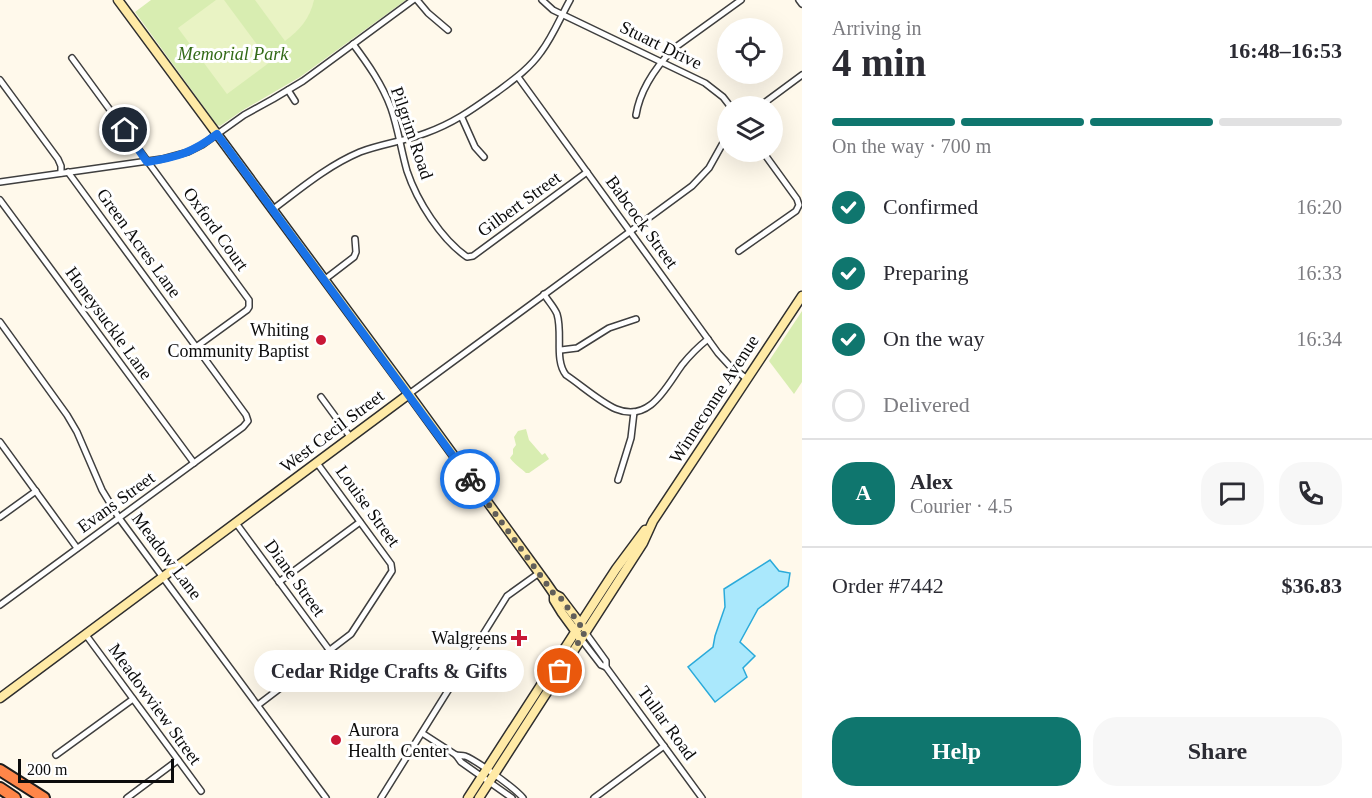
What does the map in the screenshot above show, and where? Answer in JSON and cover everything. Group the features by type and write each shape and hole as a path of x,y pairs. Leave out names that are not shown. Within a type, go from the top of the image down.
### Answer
{"highway":[{"path":"0,770 44,798"},
{"path":"23,785 32,785 54,798"},
{"path":"0,788 15,798"}],"main road":[{"name":"Tullar Road","path":"118,0 538,573 554,594 560,597 580,632"},
{"name":"Winneconne Avenue","path":"468,798 488,776 580,632 616,569 653,521 802,296"},
{"name":"West Cecil Street","path":"0,698 409,394"},
{"name":"Winneconne Avenue","path":"479,798 488,776"}],"street":[{"path":"0,182 147,162 171,158 188,152 202,145 249,112 288,90 415,0 448,30"},
{"name":"Stuart Drive","path":"542,0 553,10 662,61 710,86 722,96"},
{"path":"272,210 333,166 359,153 431,132 462,118 518,77 534,62 543,51 570,0"},
{"path":"636,115 640,98 662,61 673,49 741,0"},
{"path":"799,0 802,4"},
{"name":"Pilgrim Road","path":"353,44 376,76 391,108 407,171 423,206 442,233 467,257"},
{"name":"Oxford Court","path":"72,58 250,302 247,310 196,347"},
{"path":"774,96 802,75"},
{"name":"Babcock Street","path":"518,77 708,339 724,360 747,379"},
{"name":"Green Acres Lane","path":"0,80 58,159 64,172 196,347 246,415 248,421"},
{"path":"288,90 295,101"},
{"path":"462,118 475,147 484,157"},
{"name":"West Cecil Street","path":"409,394 699,180 717,154"},
{"path":"739,251 796,211 799,205 770,162"},
{"name":"Gilbert Street","path":"467,257 476,254 587,172"},
{"name":"Honeysuckle Lane","path":"0,200 194,463"},
{"path":"324,280 354,257 355,239"},
{"path":"544,294 557,314 561,366 566,375 614,408 622,411 634,412 647,407 662,396 689,357 708,339"},
{"path":"561,350 577,348 609,328 636,319"},
{"name":"Meadow Lane","path":"0,322 67,415 77,432 102,490 119,518 326,798"},
{"path":"321,397 351,438"},
{"path":"618,480 632,438 634,412"},
{"name":"Evans Street","path":"0,605 243,427 248,421"},
{"path":"0,442 77,549"},
{"name":"Louise Street","path":"317,463 391,564 392,569 354,631 330,651"},
{"path":"0,518 36,491"},
{"path":"279,582 360,522"},
{"name":"Diane Street","path":"236,523 330,651"},
{"path":"381,798 507,596 538,573"},
{"name":"Tullar Road","path":"580,632 606,661 606,667 702,798"},
{"name":"Meadowview Street","path":"86,635 201,791"},
{"path":"258,705 330,651"},
{"path":"56,755 133,699"},
{"path":"422,733 456,755 465,756 512,798"},
{"path":"594,798 664,746"},
{"path":"127,798 178,760"},
{"path":"488,776 516,791 523,798"}],"green space":[{"name":"Memorial Park","path":"151,0 406,0 300,77 220,126 217,125 135,12"},
{"path":"216,0 224,0 270,62 227,94 178,28"},
{"path":"255,0 314,0 304,23 285,41"},
{"path":"802,311 802,382 794,394 769,361"},
{"path":"526,429 529,440 542,455 545,453 549,459 529,473 526,473 510,458 516,445 514,437 518,431"}],"water":[{"path":"770,560 779,571 790,573 788,586 758,609 740,642 755,656 743,668 747,677 715,702 688,667 713,647 725,607 724,589"}],"way so far":[{"path":"470,479 554,594 560,597 585,632 560,671"}],"place":[{"name":"Whiting Community Baptist","path":"321,340"},
{"name":"Walgreens","path":"519,638"},
{"name":"Cedar Ridge Crafts & Gifts","path":"560,671"},
{"name":"Aurora Health Center","path":"336,740"}],"route":[{"path":"125,130 147,162 180,156 217,134 470,479"}]}
